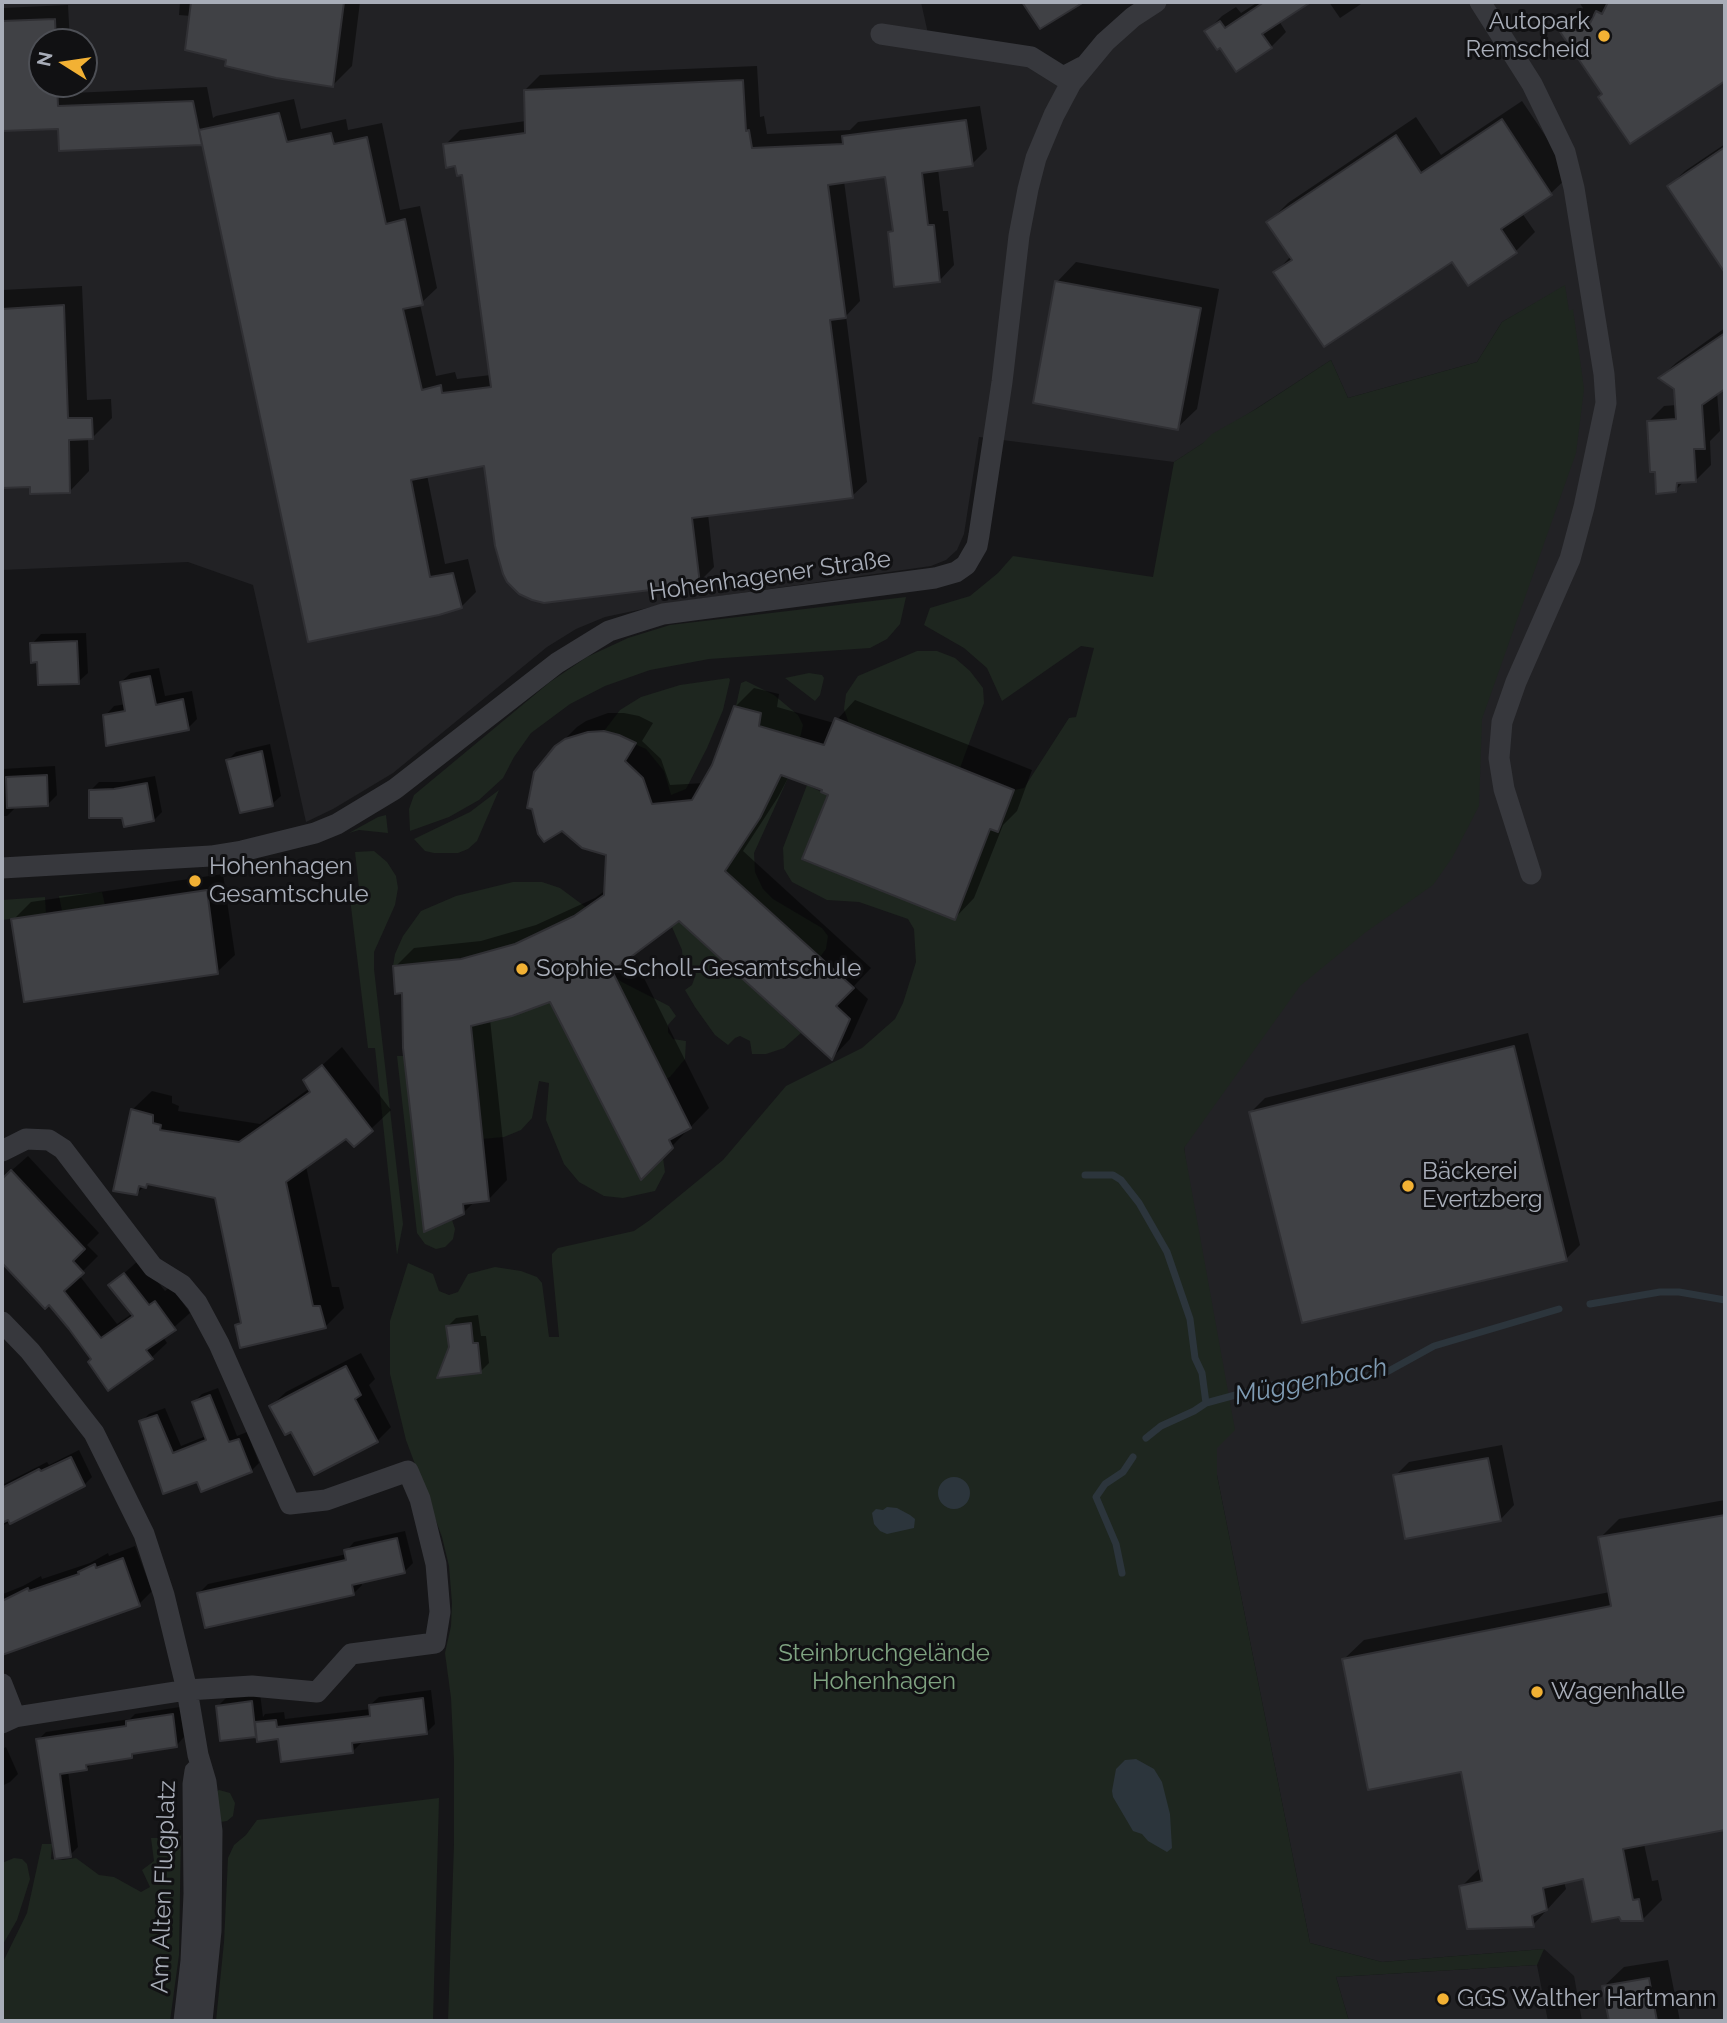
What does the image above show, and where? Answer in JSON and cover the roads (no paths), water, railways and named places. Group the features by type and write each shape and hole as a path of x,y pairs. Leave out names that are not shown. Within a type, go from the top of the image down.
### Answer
{"street":[{"name":"Hohenhagener Straße","path":"2,869 211,856 315,833 337,824 395,789 557,663 609,631 663,614 935,578 956,572 966,565 977,546 979,535 1002,382 1019,236 1028,189 1040,149 1059,103 1084,66 1114,34 1156,2"},
{"path":"1480,2 1532,84 1565,152 1574,188 1604,374 1606,403 1570,559 1516,682 1502,722 1499,758 1504,789 1531,874"},
{"path":"881,34 1031,57 1063,77 1084,66"},
{"path":"2,1151 26,1139 49,1140 63,1149 153,1267 182,1284 197,1303 219,1344 290,1504 326,1500 408,1471 420,1499 436,1564 440,1612 435,1643 351,1654 317,1692 251,1686 187,1690 8,1720 2,1684"},
{"name":"Am Alten Flugplatz","path":"2,1322 30,1351 94,1433 144,1534 164,1595 206,1782 212,1831 211,1931 202,2021"},
{"name":"Am Alten Flugplatz","path":"184,2021 191,1961 194,1894 193,1784 198,1755"}],"waterway":[{"path":"1085,1175 1113,1175 1121,1180 1139,1203 1167,1252 1190,1319 1195,1358 1202,1373 1206,1403"},
{"name":"Müggenbach","path":"1590,1304 1660,1292 1679,1292 1725,1300"},
{"name":"Müggenbach","path":"1146,1438 1161,1426 1206,1403 1276,1384 1333,1381 1385,1373 1434,1346 1559,1309"},
{"name":"Müggenbach","path":"1122,1573 1116,1544 1096,1497 1105,1484 1123,1472 1133,1457"}],"place":[{"name":"Autopark Remscheid","path":"1604,36"},
{"name":"Hohenhagen Gesamtschule","path":"195,881"},
{"name":"Sophie-Scholl-Gesamtschule","path":"522,969"},
{"name":"Bäckerei Evertzberg","path":"1408,1186"},
{"name":"Wagenhalle","path":"1537,1692"},
{"name":"GGS Walther Hartmann","path":"1443,1999"}],"park label":[{"name":"Steinbruchgelände Hohenhagen","path":"884,1668"}]}
